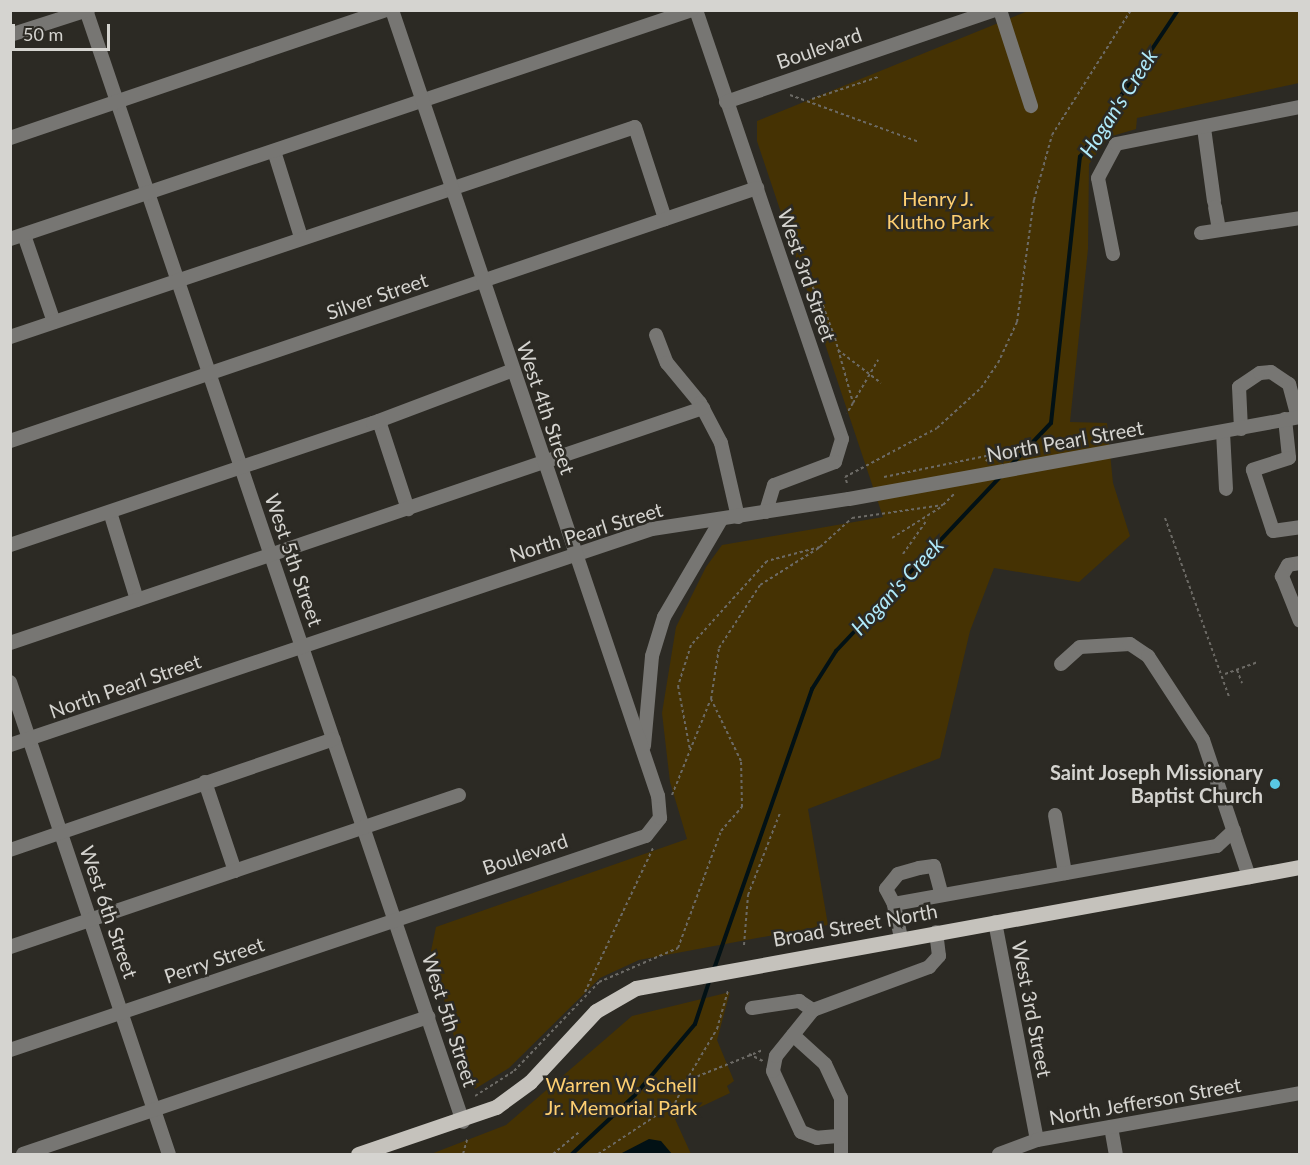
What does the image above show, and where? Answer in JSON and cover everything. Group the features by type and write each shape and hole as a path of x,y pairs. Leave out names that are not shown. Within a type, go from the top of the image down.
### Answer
{"main road":[{"name":"Broad Street North","path":"463,1122 496,1107 530,1082 603,1006 636,988 747,965 1299,867"},
{"path":"358,1155 463,1122"}],"street":[{"path":"10,138 386,10"},
{"name":"West 4th Street","path":"392,10 643,752 660,818"},
{"path":"10,239 694,10"},
{"name":"West 3rd Street","path":"694,10 842,439 835,462 774,485 766,512"},
{"name":"Boulevard","path":"726,102 994,10"},
{"path":"1000,10 1031,106"},
{"path":"10,35 87,11"},
{"name":"West 5th Street","path":"87,11 463,1122"},
{"path":"1113,254 1098,178 1102,162 1116,144 1299,107"},
{"path":"10,337 451,186 635,127 665,219"},
{"path":"1204,128 1219,230"},
{"path":"274,151 301,237"},
{"name":"Silver Street","path":"10,441 757,188"},
{"path":"1201,232 1299,218"},
{"path":"24,235 54,322"},
{"path":"656,336 667,363 703,408 721,443 738,517"},
{"path":"10,545 379,421 513,370"},
{"path":"1241,429 1239,387 1260,373 1271,372 1289,384 1294,418 1290,458 1253,470 1273,531 1299,527"},
{"path":"10,643 703,408"},
{"name":"North Pearl Street","path":"10,745 652,529 721,520 954,481 1294,418"},
{"path":"379,421 408,508"},
{"path":"1223,432 1226,489"},
{"path":"110,512 137,600"},
{"path":"643,752 652,656 664,617 721,520"},
{"path":"1299,563 1288,565 1282,576 1299,621"},
{"path":"1061,664 1080,647 1130,644 1148,656 1203,740 1249,877"},
{"name":"West 6th Street","path":"10,682 123,1012 169,1155"},
{"path":"10,850 334,739"},
{"path":"205,782 235,872"},
{"path":"10,946 459,795"},
{"path":"1055,816 1065,873"},
{"name":"Boulevard","path":"396,921 646,836 660,818"},
{"path":"894,904 1217,846 1234,830"},
{"path":"901,938 894,904 886,890 898,874 934,866 942,896"},
{"name":"Perry Street","path":"10,1050 396,921"},
{"name":"West 3rd Street","path":"995,922 1037,1140"},
{"path":"838,1136 817,1138 801,1132 781,1093 773,1071 793,1035 813,1010 929,967 939,956 936,932"},
{"path":"752,1008 796,1001 813,1010"},
{"path":"23,1155 428,1017"},
{"path":"793,1035 825,1064 841,1098 838,1136 841,1155"},
{"name":"North Jefferson Street","path":"999,1155 1037,1140 1299,1093"},
{"path":"1111,1127 1116,1155"}],"path":[{"path":"847,483 845,477 937,428 981,388 998,363 1017,322 1034,200 1052,135 1131,10"},
{"path":"811,99 878,77"},
{"path":"788,95 811,99 919,142"},
{"path":"795,262 821,300 853,404"},
{"path":"838,350 881,383"},
{"path":"847,413 878,360"},
{"path":"892,538 928,518 943,505"},
{"path":"672,795 711,699 719,648 743,605 776,572 820,547 852,518"},
{"path":"903,554 928,518"},
{"path":"1165,518 1225,674 1229,697"},
{"path":"690,750 678,686 691,645 767,561 820,547"},
{"path":"1225,674 1258,662"},
{"path":"1237,670 1242,683"},
{"path":"585,992 678,948 721,831 742,807 741,761 711,699"},
{"path":"744,945 748,895 780,813"},
{"path":"475,1096 514,1071 585,992 653,848"},
{"path":"598,1155 675,1103 717,1029 728,991"},
{"path":"686,1081 748,1054 772,1047"},
{"path":"748,1054 765,1062"},
{"path":"553,1155 580,1131"},
{"path":"463,1155 467,1140"}],"green space":[{"name":"Henry J. Klutho Park","path":"1028,11 1299,11 1299,83 1137,118 1136,129 1109,137 1089,164 1088,249 1070,422 1107,423 1113,483 1130,536 1079,582 994,568 970,631 940,758 808,809 828,925 639,960 600,978 509,1068 475,1089 456,1044 431,951 436,927 687,839 670,782 662,713 676,627 706,567 722,545 883,517 757,141 757,121"},
{"name":"Warren W. Schell Jr. Memorial Park","path":"730,992 717,1040 734,1081 727,1086 730,1093 675,1119 691,1154 431,1154 506,1125 632,1016"}],"shaded area":[{"path":"649,1139 661,1141 672,1154 620,1154"}],"waterway":[{"name":"Hogan's Creek","path":"1011,465 1051,423 1080,157 1178,10"},
{"name":"Hogan's Creek","path":"714,969 812,689 836,651 1000,477"},
{"name":"Hogan's Creek","path":"572,1154 635,1095 695,1024 710,979"}],"place":[{"name":"Saint Joseph Missionary Baptist Church","path":"1275,784"}]}
